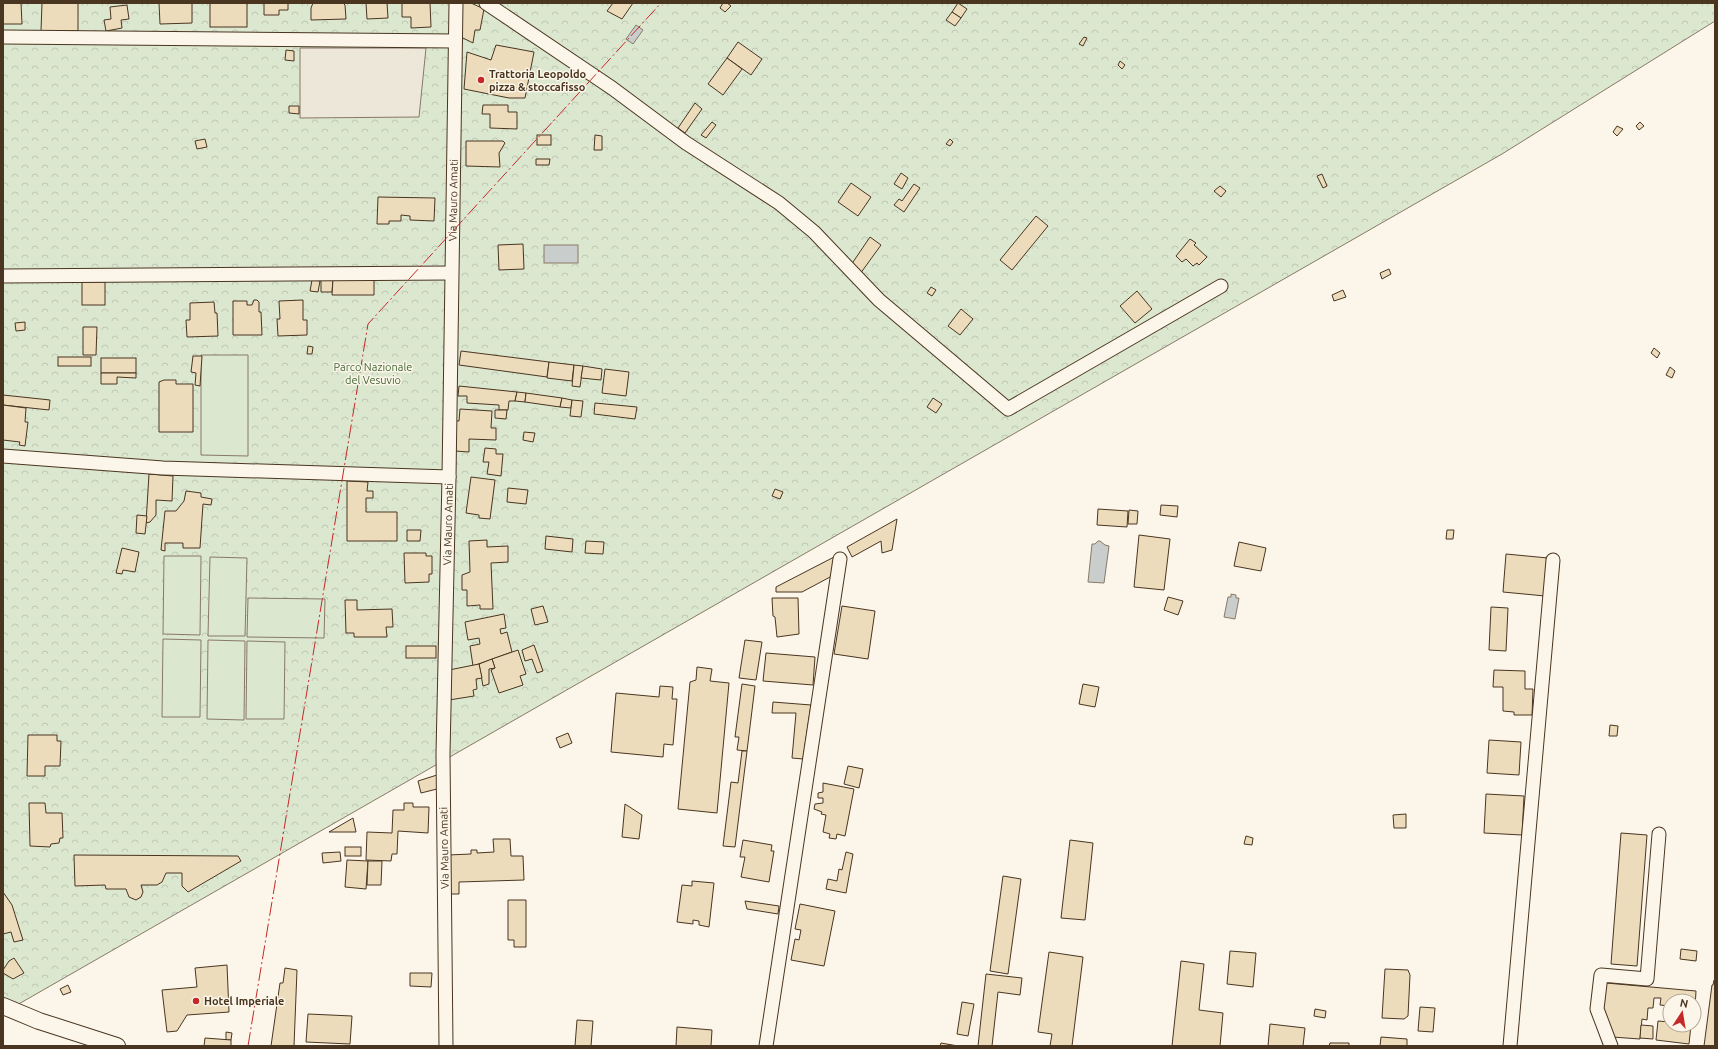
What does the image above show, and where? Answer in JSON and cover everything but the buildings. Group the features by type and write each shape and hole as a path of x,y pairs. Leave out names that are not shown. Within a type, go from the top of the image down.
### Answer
{"street":[{"name":"Via Mauro Amati","path":"446,1046 443,754 449,477 456,3"},
{"path":"486,3 612,88 686,143 779,204 814,232 879,300 1008,409 1221,286"},
{"path":"3,37 455,41"},
{"path":"3,276 451,272"},
{"path":"3,456 163,468 449,477"},
{"path":"766,1046 840,559"},
{"path":"1510,1046 1553,560"},
{"path":"1611,1046 1597,1009 1601,975 1647,979 1659,834"},
{"path":"3,1006 39,1021 118,1046"}],"green space":[{"name":"Parco Nazionale del Vesuvio","path":"3,3 1715,3 1715,21 1502,154 3,1013"},
{"path":"201,355 248,355 248,456 201,455"},
{"path":"164,556 201,556 200,635 163,634"},
{"path":"210,557 247,558 245,636 208,636"},
{"path":"248,598 325,599 324,638 247,637"},
{"path":"163,639 201,640 200,717 162,717"},
{"path":"208,640 245,641 244,720 207,719"},
{"path":"247,641 285,642 284,719 246,719"}],"shaded area":[{"path":"636,25 643,30 633,44 626,39"},
{"path":"300,48 426,48 419,117 300,118"},
{"path":"544,245 578,245 578,263 544,263"},
{"path":"1098,541 1109,546 1104,583 1088,582 1092,544 1095,544"},
{"path":"1231,594 1236,595 1236,598 1239,598 1235,619 1224,617 1228,597 1231,597"}],"power":[{"path":"248,1046 368,324 661,3"}],"place":[{"name":"Trattoria Leopoldo pizza & stoccafisso","path":"481,80"},
{"name":"Hotel Imperiale","path":"196,1001"}]}
